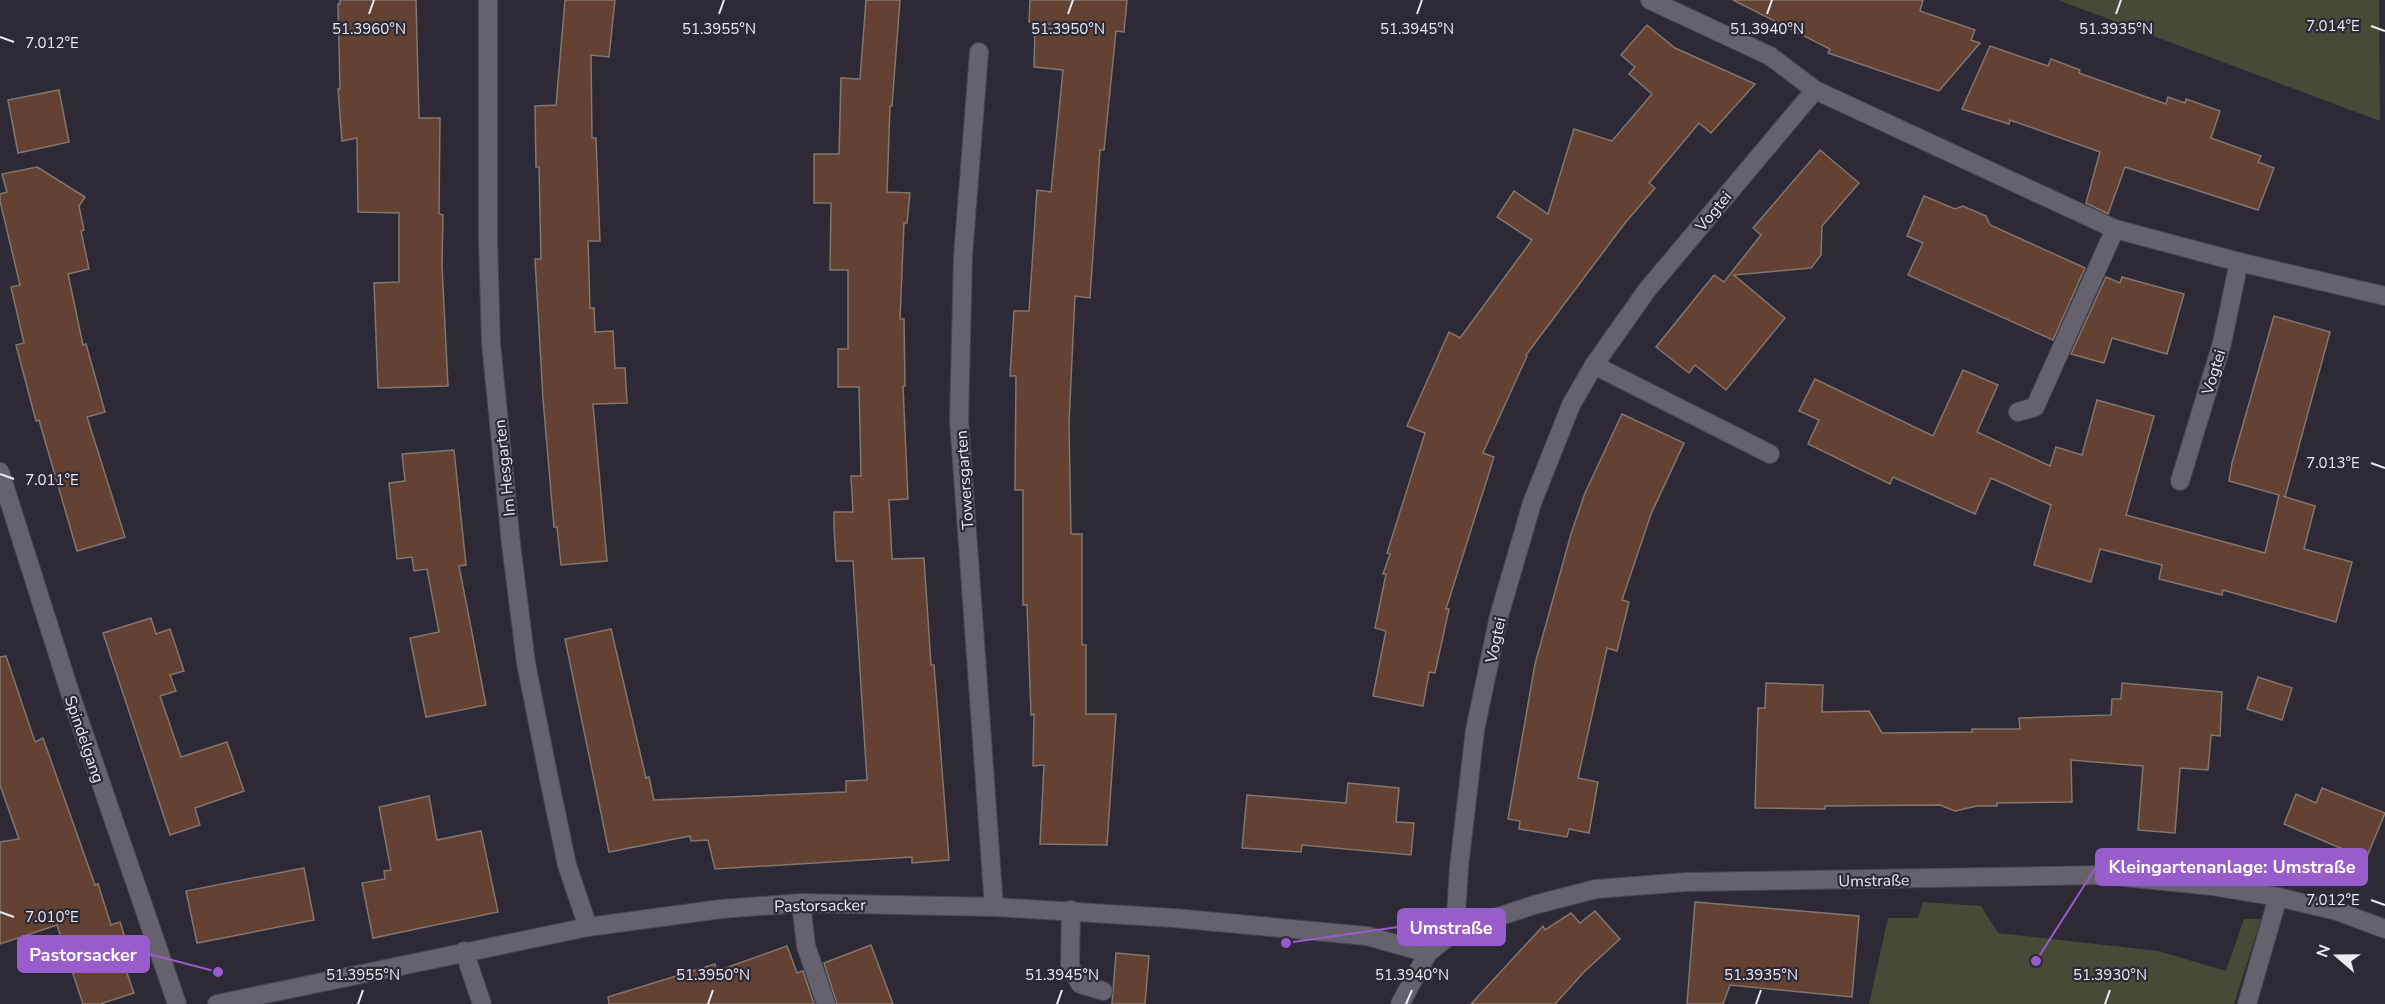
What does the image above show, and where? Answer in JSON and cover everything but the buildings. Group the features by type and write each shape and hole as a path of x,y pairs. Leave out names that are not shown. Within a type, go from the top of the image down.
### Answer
{"street":[{"name":"Im Hesgarten","path":"488,0 488,242 491,343 511,544 526,663 549,778 567,865 588,927"},
{"path":"1650,0 1770,56 1815,90 2115,229 2239,262 2385,296"},
{"name":"Towersgarten","path":"979,52 963,256 959,420 994,907"},
{"name":"Vogtei","path":"1455,931 1458,867 1475,730 1500,616 1532,503 1571,405 1594,365 1647,290 1815,90"},
{"path":"2018,412 2035,407 2115,229"},
{"name":"Vogtei","path":"2180,481 2222,343 2239,262"},
{"path":"1594,365 1770,454"},
{"name":"Spindelgang","path":"0,472 73,702 177,1004"},
{"name":"Umstraße","path":"1400,1004 1428,953 1455,931 1534,905 1596,889 1686,882 2105,875 2212,886 2278,897 2337,911 2385,929"},
{"path":"2247,1004 2278,897"},
{"name":"Pastorsacker","path":"217,1004 588,927 721,909 801,903 1071,910 1367,936 1428,953"},
{"path":"801,903 806,946 825,1004"},
{"path":"1071,910 1070,966 1080,984 1103,991"},
{"path":"464,951 482,1004"}],"green space":[{"path":"2058,0 2379,0 2380,121"},
{"path":"1923,902 1981,906 1998,933 2158,951 2226,971 2244,919 2261,919 2234,1004 1869,1004 1888,918 1918,918"}],"place":[{"name":"Umstraße","path":"1286,943"},
{"name":"Kleingartenanlage: Umstraße","path":"2036,961"},
{"name":"Pastorsacker","path":"218,972"}]}
